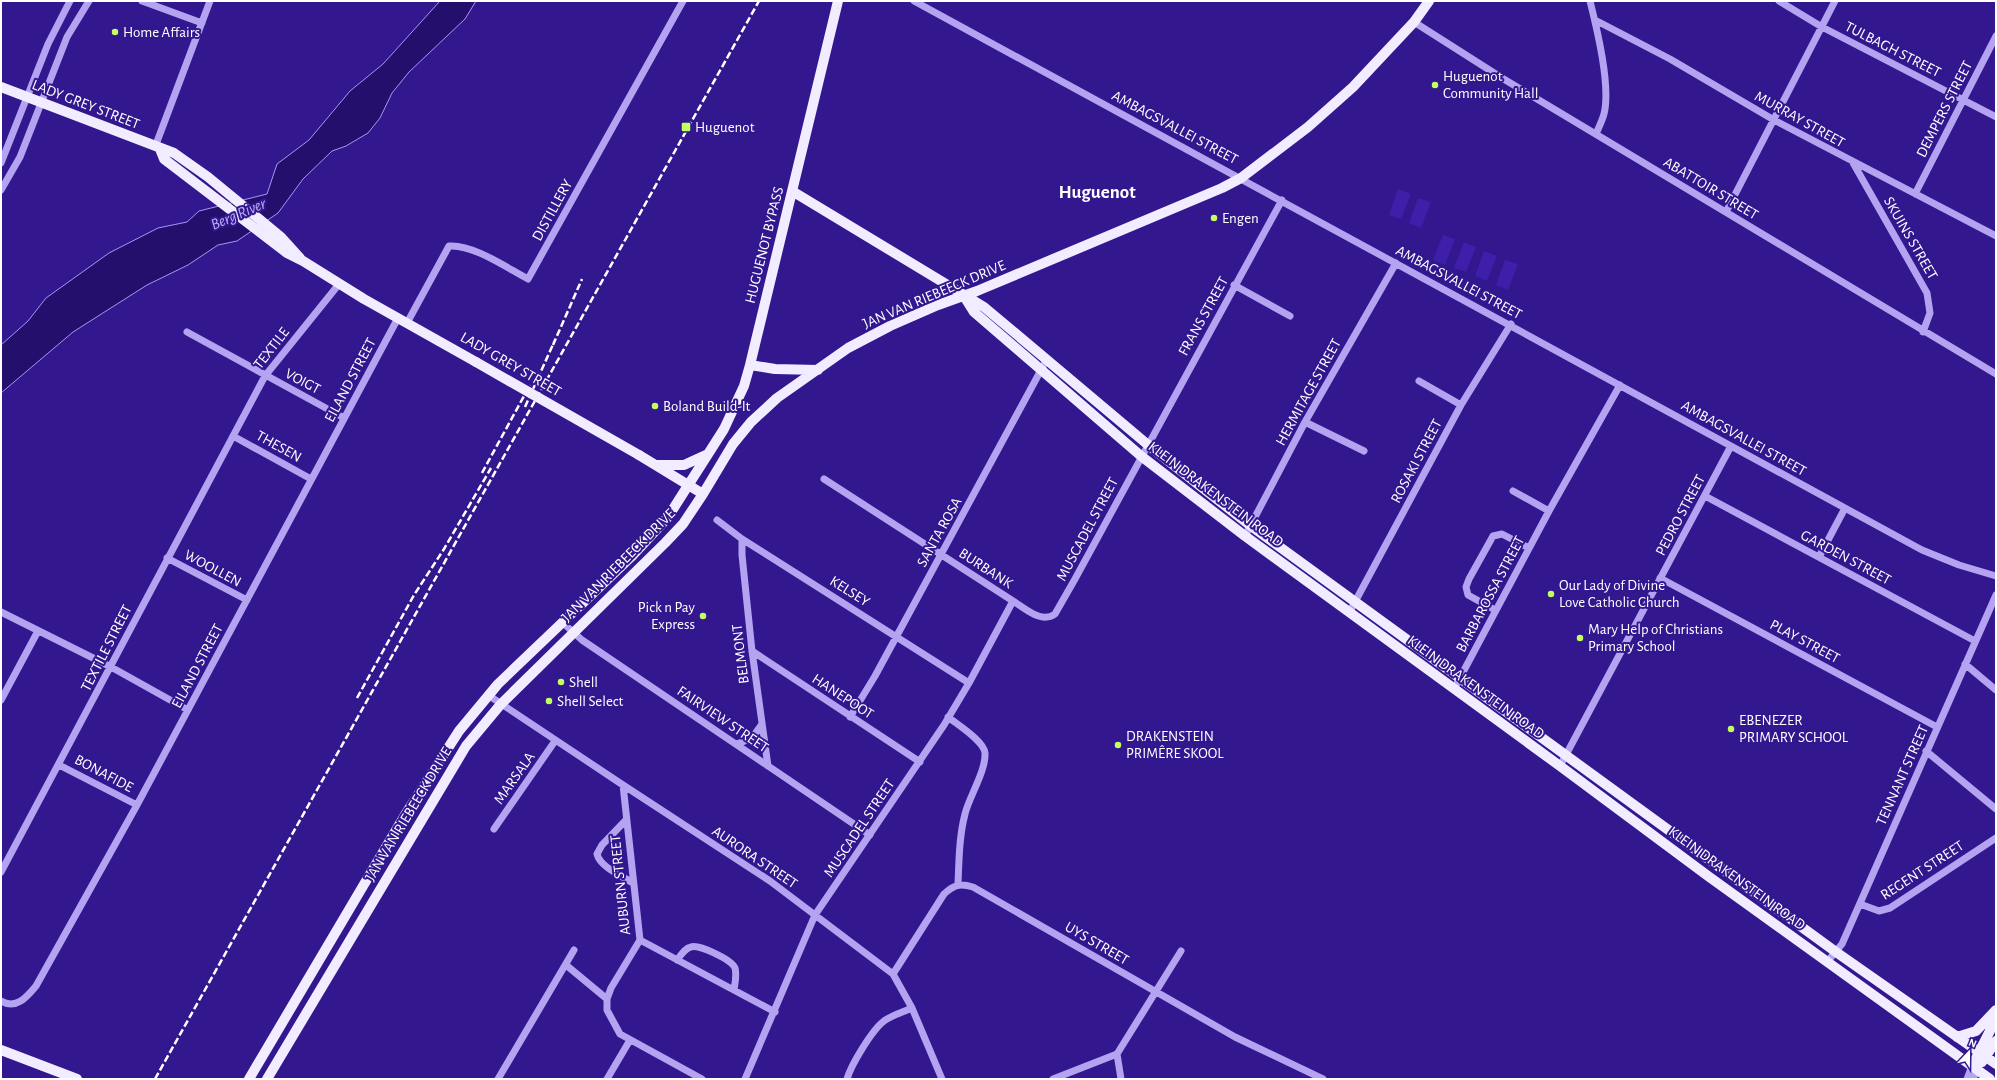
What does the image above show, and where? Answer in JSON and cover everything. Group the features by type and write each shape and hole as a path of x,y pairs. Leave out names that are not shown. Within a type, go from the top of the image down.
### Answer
{"main road":[{"name":"HUGUENOT BYPASS","path":"689,485 734,409 750,365 838,1"},
{"name":"JAN VAN RIEBEECK DRIVE","path":"267,1079 450,770 466,746 501,704 665,544 682,524 703,494 733,444 751,422 777,398 848,348 890,326 1222,188 1241,178 1308,127 1353,88 1414,22 1429,1"},
{"name":"LADY GREY STREET","path":"1,87 157,148 174,153 208,177 281,237 303,261"},
{"name":"LADY GREY STREET","path":"157,148 164,159 274,245 303,261 339,284 655,464 703,494"},
{"name":"KLEIN DRAKENSTEIN ROAD","path":"792,190 984,307 1048,359 1147,444 1251,526 1836,952 1996,1064"},
{"name":"KLEIN DRAKENSTEIN ROAD","path":"964,296 974,312 1141,456 1245,536 1827,962 1974,1072 1990,1079"},
{"path":"750,365 818,370"},
{"path":"655,464 684,465 708,454"},
{"name":"JAN VAN RIEBEECK DRIVE","path":"249,1079 405,815 448,746 488,695 631,557 668,517 689,485"},
{"path":"1957,1037 1976,1031 1996,1010"},
{"path":"1974,1072 1996,1019"},
{"path":"1982,1054 1996,1041"},
{"path":"1,1050 73,1078"}],"street":[{"path":"1,163 48,44 70,1"},
{"path":"1,190 20,157 62,48 89,1"},
{"path":"142,1 202,23"},
{"path":"157,148 210,1"},
{"name":"DISTILLERY","path":"402,320 449,246 457,245 469,248 528,279 683,1"},
{"path":"1590,1 1603,66 1606,98 1604,113 1596,134"},
{"name":"TULBAGH STREET","path":"1779,1 1822,27 1996,117"},
{"path":"1726,212 1836,1"},
{"name":"AMBAGSVALLEI STREET","path":"918,2 1845,508 1945,560 1996,576"},
{"name":"MURRAY STREET","path":"1595,20 1670,59 1774,120 1996,236"},
{"name":"ABATTOIR STREET","path":"1414,22 1923,332 1996,374"},
{"name":"DEMPERS STREET","path":"1915,194 1962,99 1996,36"},
{"name":"SKUINS STREET","path":"1852,161 1927,293 1930,313 1923,332"},
{"name":"FRANS STREET","path":"1141,456 1282,200"},
{"name":"HERMITAGE STREET","path":"1245,536 1305,422 1396,263"},
{"name":"TEXTILE","path":"233,436 265,376 339,284"},
{"path":"1234,285 1290,316"},
{"name":"EILAND STREET","path":"1,1000 6,1004 17,1004 26,998 36,986 137,805 344,418 402,320"},
{"name":"ROSAKI STREET","path":"1349,613 1461,405 1510,324"},
{"name":"VOIGT","path":"187,332 344,418"},
{"name":"SANTA ROSA","path":"850,716 942,554 1048,359"},
{"path":"1419,381 1461,405"},
{"name":"BARBAROSSA STREET","path":"1454,689 1549,511 1620,385"},
{"path":"1305,422 1364,451"},
{"name":"THESEN","path":"233,436 311,480"},
{"name":"TEXTILE STREET","path":"1,872 233,436"},
{"name":"PEDRO STREET","path":"1560,766 1731,446"},
{"name":"MUSCADEL STREET","path":"1055,614 1141,456"},
{"name":"BURBANK","path":"824,479 1040,617 1046,618 1055,614"},
{"path":"1513,491 1549,511"},
{"name":"GARDEN STREET","path":"1705,496 1974,641"},
{"path":"1819,557 1845,508"},
{"name":"KELSEY","path":"718,520 742,539 969,683"},
{"path":"1495,610 1468,595 1466,592 1469,579 1492,536 1502,534 1529,548"},
{"name":"BELMONT","path":"742,539 742,555 752,651 768,766"},
{"name":"WOOLLEN","path":"167,558 247,600"},
{"name":"PLAY STREET","path":"1660,578 1937,727"},
{"name":"TENNANT STREET","path":"1827,962 1842,944 1974,641 1996,595"},
{"name":"MUSCADEL STREET","path":"745,1079 775,1012 815,915 920,762 948,718 969,683 1013,601"},
{"path":"1,612 111,667 188,710"},
{"name":"FAIRVIEW STREET","path":"563,623 582,640 870,835"},
{"path":"1,700 38,631"},
{"name":"HANEPOOT","path":"752,651 920,762"},
{"path":"1965,664 1996,690"},
{"name":"AURORA STREET","path":"488,695 555,741 770,881 893,974 912,1008 942,1079"},
{"path":"893,974 944,894 954,885 958,884 959,845 963,821 983,765 985,753 982,745 975,738 948,718"},
{"path":"737,744 752,738 762,724"},
{"name":"MARSALA","path":"494,829 555,741"},
{"path":"1926,751 1996,808"},
{"name":"BONAFIDE","path":"59,765 137,805"},
{"name":"AUBURN STREET","path":"607,1000 611,988 640,940 623,785"},
{"path":"626,820 602,845 597,854 598,859 603,864 633,883"},
{"name":"REGENT STREET","path":"1860,904 1879,911 1890,908 1996,838"},
{"name":"UYS STREET","path":"958,884 972,887 1235,1037 1323,1079"},
{"path":"640,940 775,1012"},
{"path":"677,960 688,947 698,946 730,962 734,967 736,975 734,990"},
{"path":"498,1079 574,950"},
{"path":"1052,1079 1117,1054 1181,951"},
{"path":"566,965 607,1000 607,1010 614,1026 620,1034 687,1076 702,1079"},
{"path":"847,1079 851,1069 882,1022 892,1016 912,1008"},
{"path":"607,1079 630,1040"},
{"path":"1117,1054 1121,1079"},
{"path":"1967,1079 1974,1072"}],"shaded area":[{"path":"1398,189 1411,194 1401,219 1389,215"},
{"path":"1418,198 1431,202 1421,228 1409,223"},
{"path":"1443,235 1455,239 1445,265 1433,260"},
{"path":"1464,242 1476,247 1466,272 1454,268"},
{"path":"1484,251 1497,256 1487,281 1475,276"},
{"path":"1505,260 1518,264 1508,290 1496,285"}],"water":[{"name":"Berg River","path":"440,1 476,1 465,19 409,72 392,93 380,118 368,133 346,146 332,151 303,179 278,213 237,241 218,245 188,265 147,285 73,332 1,393 1,345 28,321 46,298 109,253 158,228 187,222 199,211 267,194 277,164 309,140 350,91 383,64"}],"railway":[{"path":"155,1079 759,1"},
{"path":"553,345 582,279"},
{"path":"525,407 555,340"},
{"path":"482,473 530,385"},
{"path":"357,698 414,595 444,549 491,468"}],"place":[{"name":"Home Affairs","path":"115,32"},
{"name":"Huguenot Community Hall","path":"1435,85"},
{"name":"Huguenot","path":"686,127"},
{"name":"Engen","path":"1214,218"},
{"name":"Boland Build-It","path":"655,406"},
{"name":"Our Lady of Divine Love Catholic Church","path":"1551,594"},
{"name":"Pick n Pay Express","path":"703,616"},
{"name":"Mary Help of Christians Primary School","path":"1580,638"},
{"name":"Shell","path":"561,682"},
{"name":"Shell Select","path":"549,701"},
{"name":"EBENEZER PRIMARY SCHOOL","path":"1731,729"},
{"name":"DRAKENSTEIN PRIMÊRE SKOOL","path":"1118,745"}],"district":[{"name":"Huguenot","path":"1097,191"}]}
